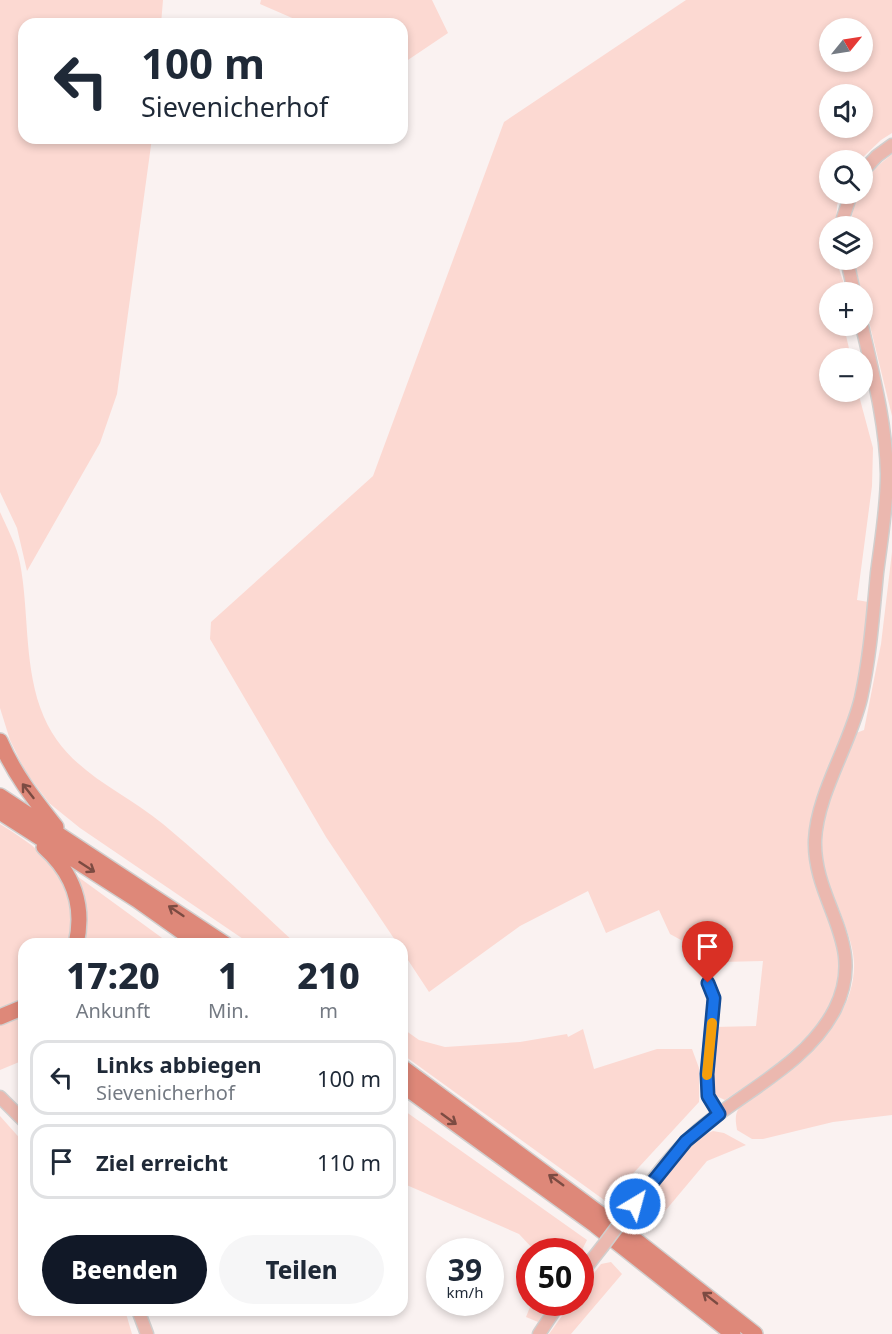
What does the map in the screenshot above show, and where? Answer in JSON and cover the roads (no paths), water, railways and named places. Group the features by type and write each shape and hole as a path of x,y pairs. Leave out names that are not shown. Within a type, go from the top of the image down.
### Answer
{"highway":[{"path":"0,741 9,763 22,784 64,836"},
{"path":"0,796 216,938"},
{"path":"0,812 137,900 191,938"},
{"path":"20,824 51,853 71,879 79,912 77,938"},
{"path":"0,1017 18,1010"},
{"path":"408,1071 630,1235 756,1334"},
{"path":"408,1089 595,1225 733,1334"}],"main road":[{"path":"873,160 892,145"},
{"path":"594,1257 686,1141 719,1114 773,1076 815,1037 834,1011 846,985 847,962 818,868 815,842 820,808 854,726 862,695 884,509 887,474 883,426 864,336"},
{"path":"0,1096 18,1115"},
{"path":"140,1316 147,1334"},
{"path":"539,1334 551,1316"}],"street":[{"path":"708,983 714,998 707,1074 708,1096 719,1114"}]}
